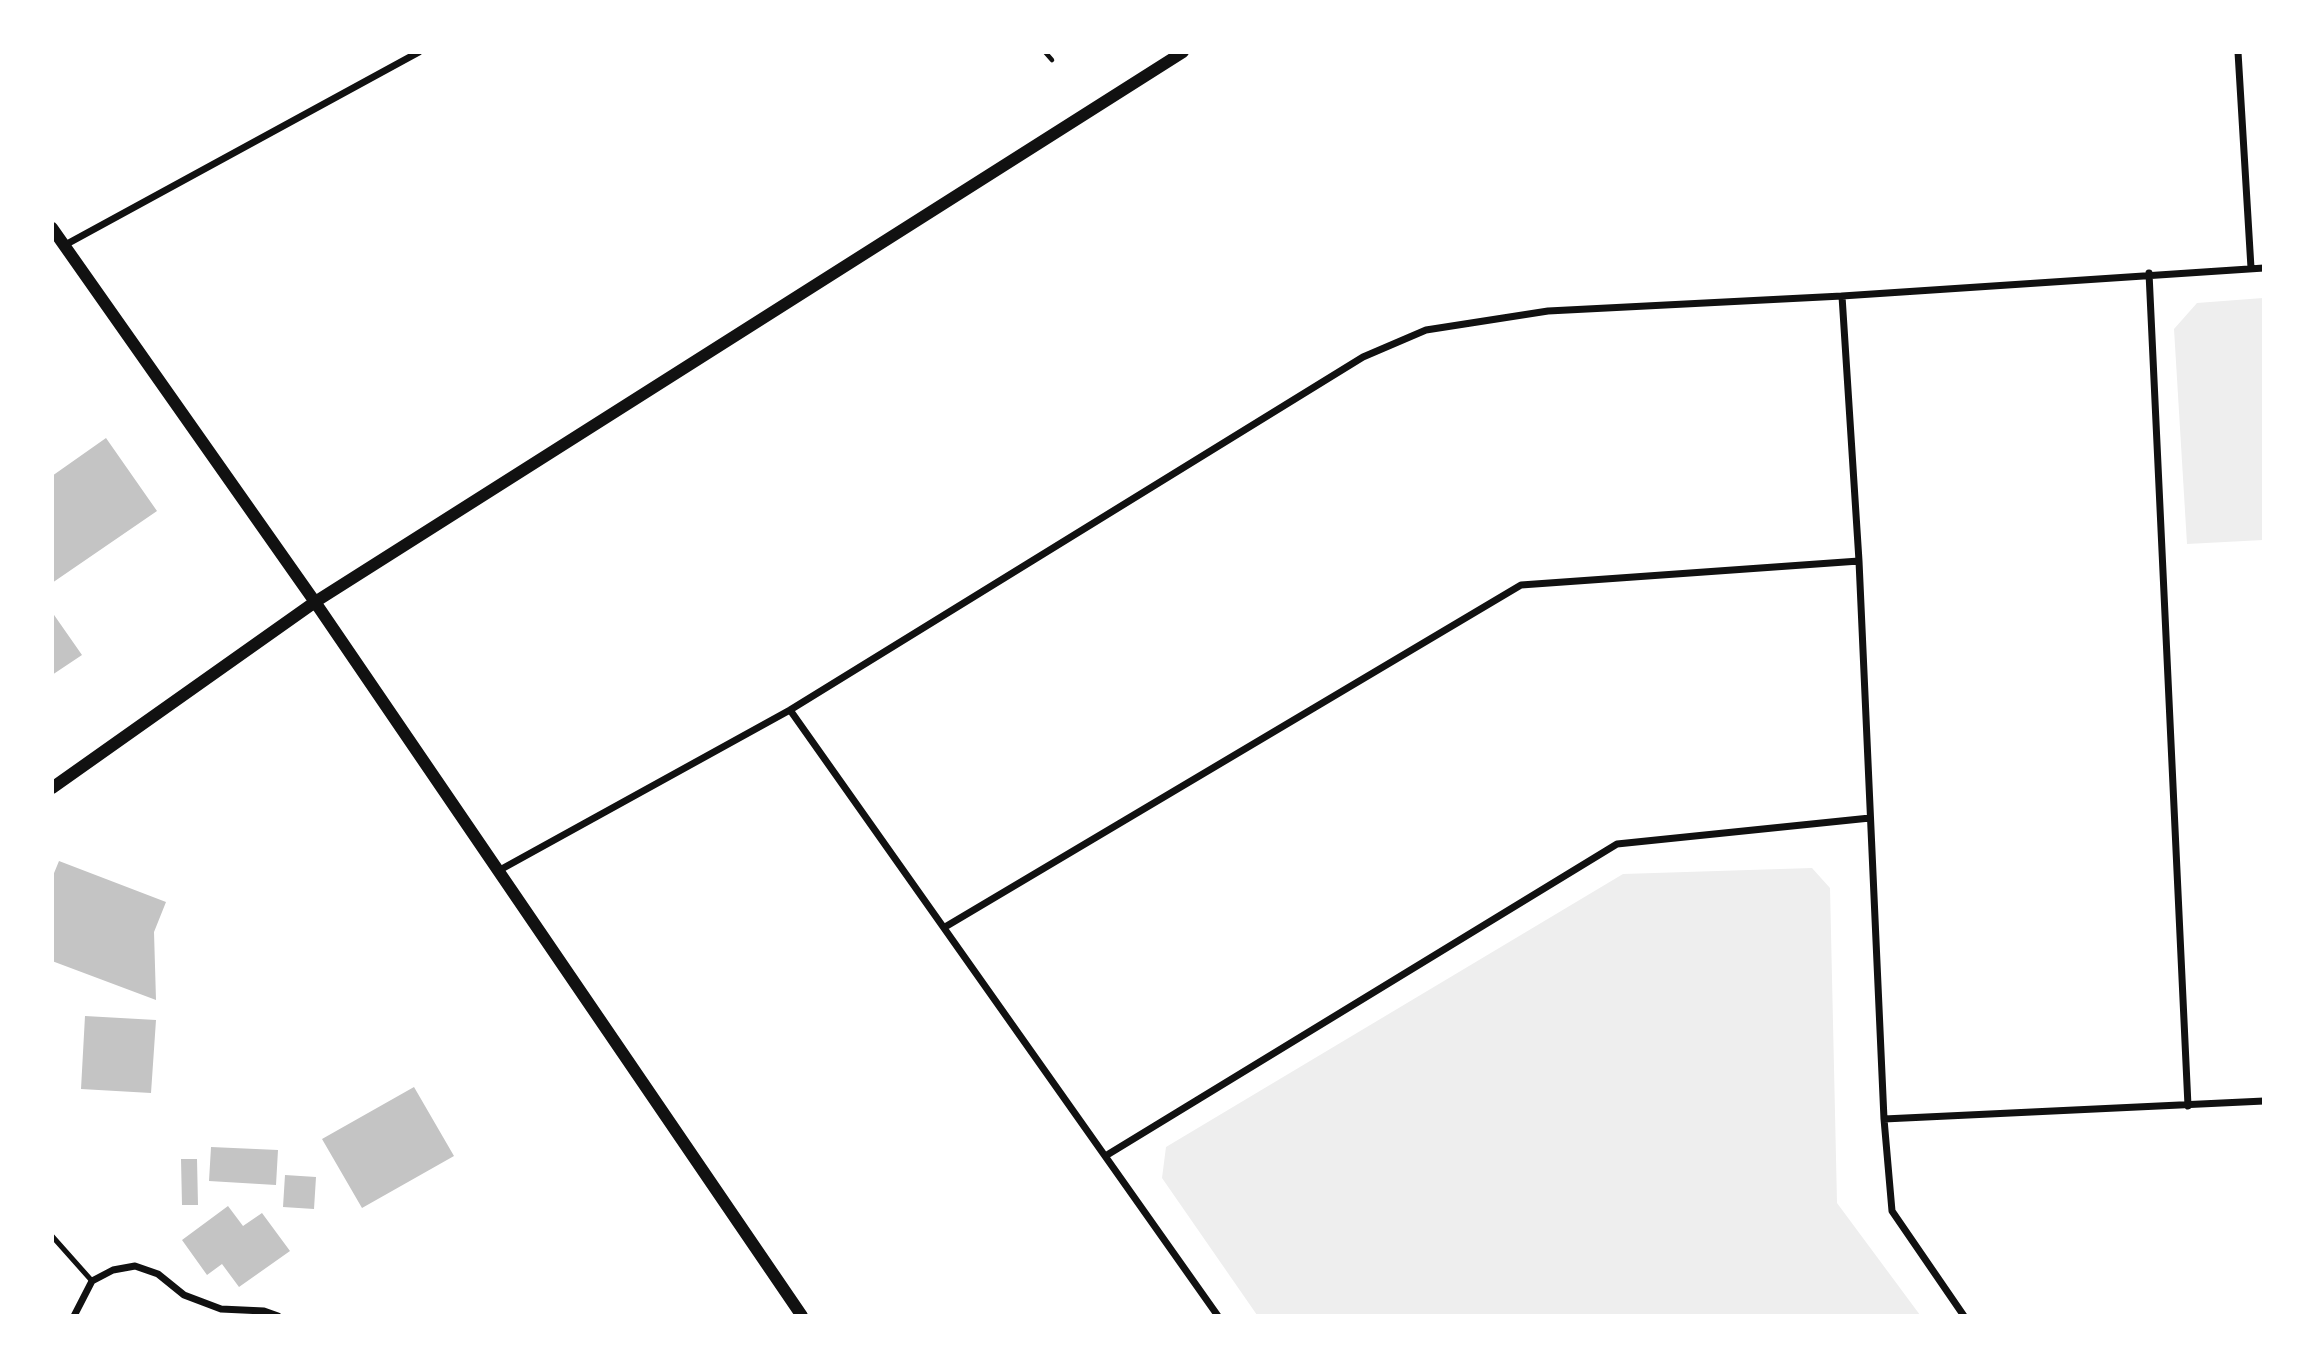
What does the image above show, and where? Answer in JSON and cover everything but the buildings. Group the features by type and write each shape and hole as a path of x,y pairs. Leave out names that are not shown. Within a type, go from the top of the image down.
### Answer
{"street":[{"path":"65,245 405,56 419,52"},
{"path":"52,788 315,602 1183,52"},
{"path":"2238,52 2251,268"},
{"path":"52,228 315,602 802,1315"},
{"path":"498,871 790,710 1363,357 1426,330 1548,311 1842,296 2148,273 2263,268"},
{"path":"2148,273 2188,1106"},
{"path":"1842,296 1859,561 1884,1119 1892,1211 1964,1315"},
{"path":"945,928 1521,585 1859,561"},
{"path":"790,710 1218,1315"},
{"path":"1107,1155 1617,844 1870,818"},
{"path":"1884,1119 2263,1101"},
{"path":"74,1315 92,1281 113,1270 135,1266 158,1274 184,1295 221,1310 264,1311 278,1315"}],"lane":[{"path":"52,1236 92,1281"}],"path":[{"path":"1045,52 1052,60"}],"shaded area":[{"path":"2263,298 2263,540 2187,544 2174,329 2197,303"},
{"path":"1812,868 1830,888 1837,1203 1920,1315 1257,1315 1162,1178 1166,1147 1623,874"}]}
